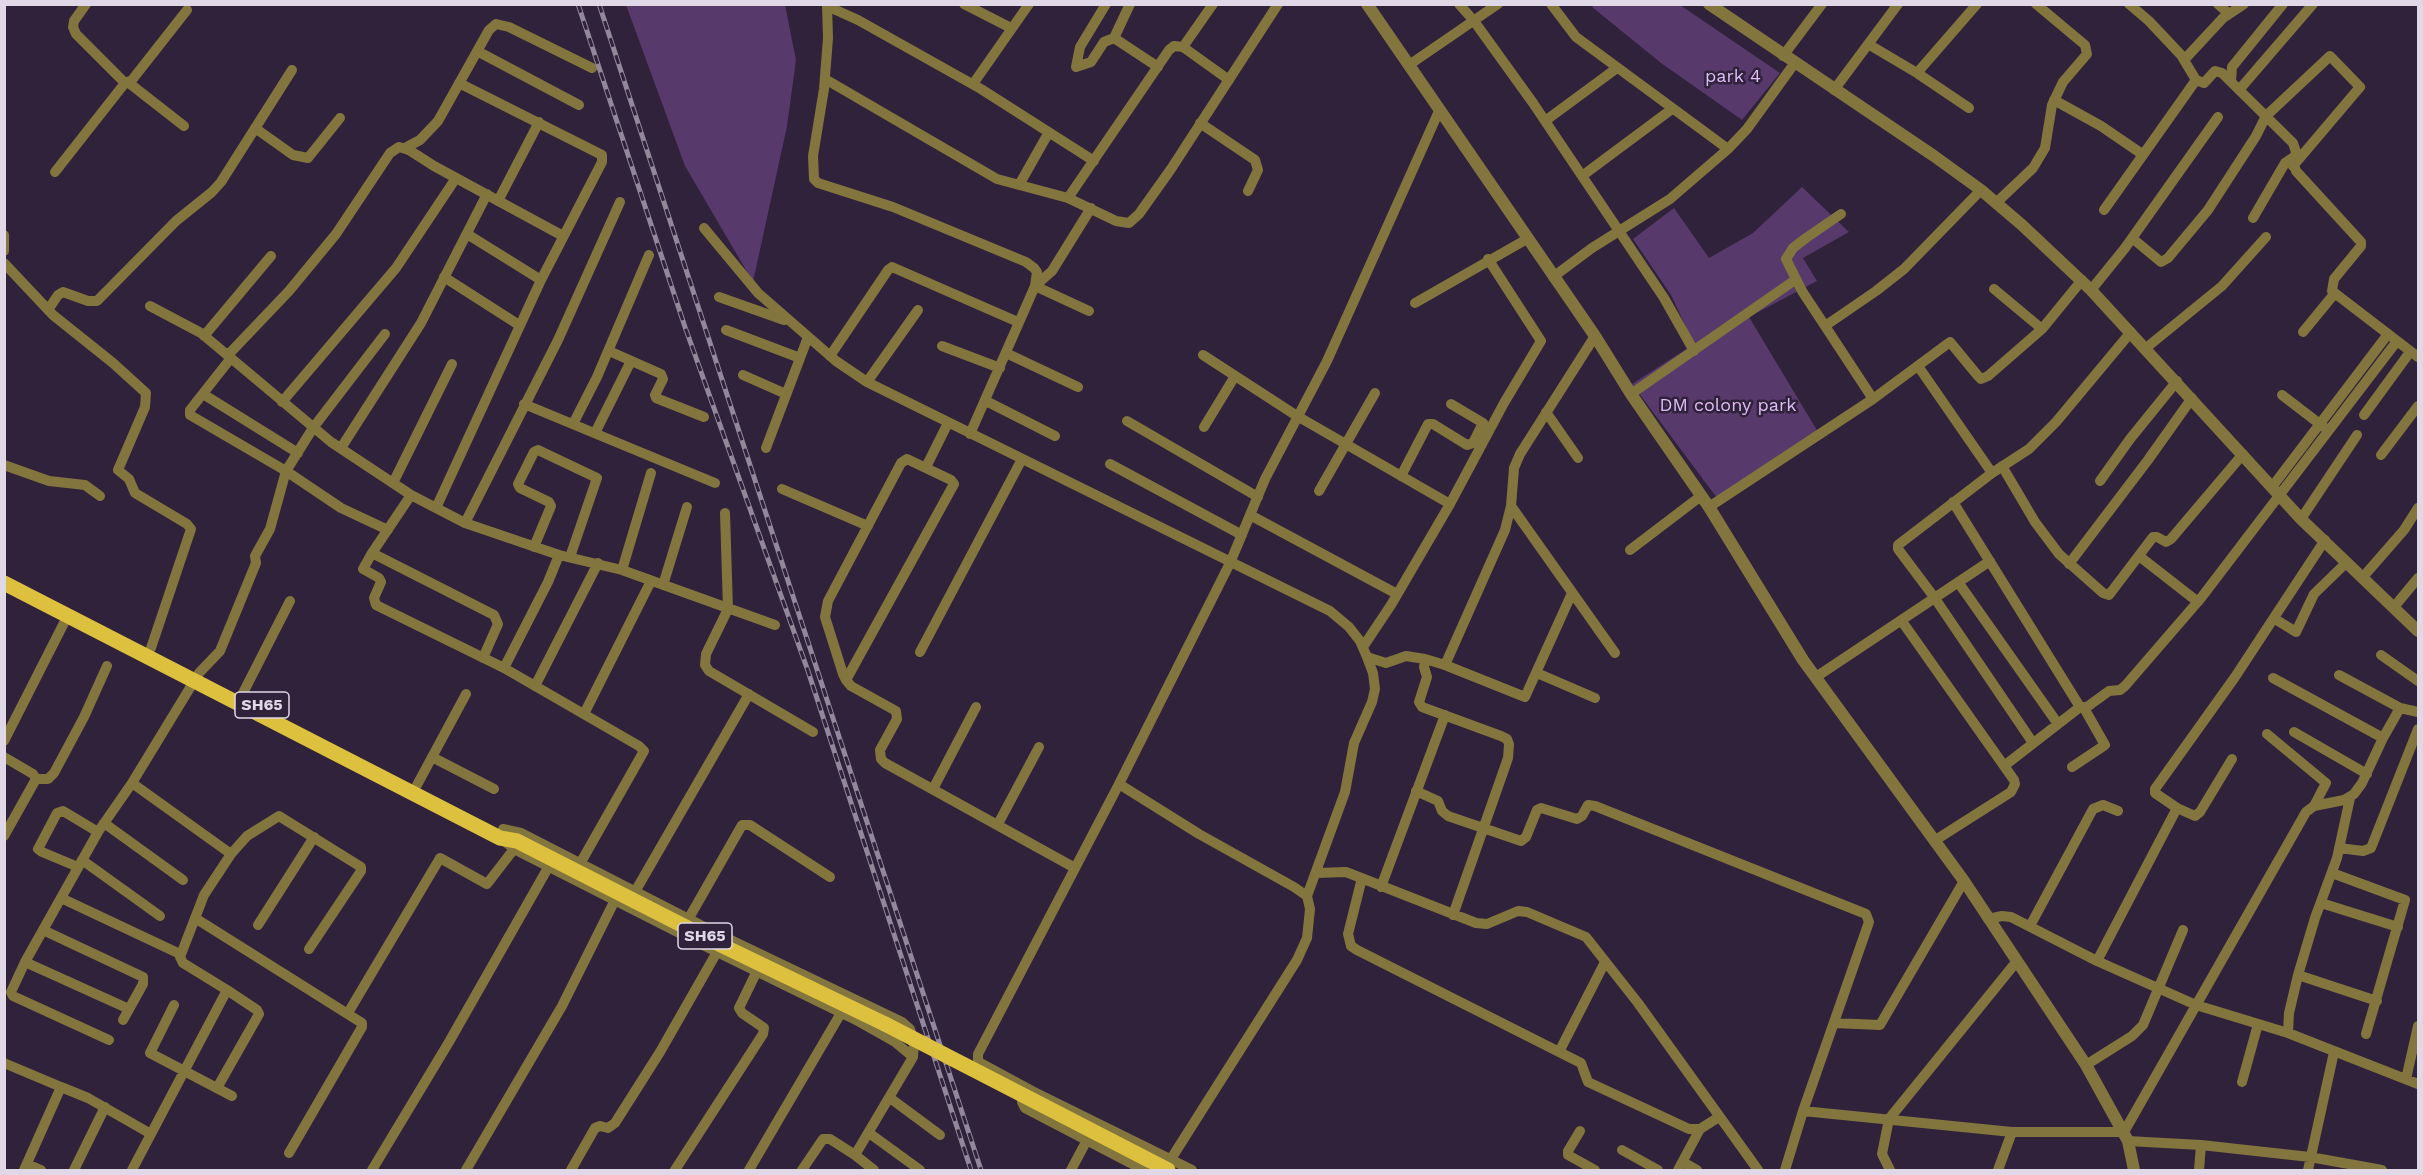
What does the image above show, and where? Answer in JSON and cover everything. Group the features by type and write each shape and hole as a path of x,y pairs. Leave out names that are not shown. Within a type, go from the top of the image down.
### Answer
{"main road":[{"name":"SH65","path":"4,573 151,648 197,677 242,695 417,785 502,833 516,845 885,1024 1168,1167"},
{"name":"SH65","path":"4,583 197,677 502,833"}],"street":[{"path":"86,4 74,21 73,27 76,34 127,83 184,126"},
{"path":"964,4 1011,28"},
{"path":"973,84 1029,4"},
{"path":"1106,4 1080,47 1076,68 1090,62 1104,42 1114,38 1130,4"},
{"path":"1183,47 1213,4"},
{"path":"825,79 997,179 1068,198 1124,223 1134,220 1171,169 1278,4"},
{"path":"1367,4 1595,336 1631,394 1709,507 1816,677 1964,881 2086,1065 2126,1136 2134,1170"},
{"path":"1460,4 1545,121 1620,231 1664,298 1694,351"},
{"path":"1409,65 1498,4"},
{"path":"1551,4 1576,37 1728,149"},
{"path":"1709,4 1996,202 2082,280 2177,381 2301,519 2418,630"},
{"path":"1783,56 1822,4"},
{"path":"1834,90 1898,4"},
{"path":"1917,73 1977,4"},
{"path":"1996,202 2033,168 2045,148 2054,100 2064,82 2084,59 2088,50 2036,4"},
{"path":"2129,4 2149,21 2184,60 2196,80 2204,82 2219,71 2231,81 2293,143 2296,152 2294,162"},
{"path":"2218,4 2229,14"},
{"path":"2184,60 2223,18 2244,4"},
{"path":"2231,81 2232,67 2283,4"},
{"path":"2239,90 2313,4"},
{"path":"970,434 1035,286 1037,272 1026,262 893,207 818,183 814,179 813,156 825,79 828,38 827,5 973,84 1094,161"},
{"path":"55,172 187,9"},
{"path":"405,148 429,133 492,26 501,24 592,68"},
{"path":"1114,38 1158,67"},
{"path":"1868,44 1969,108"},
{"path":"1068,198 1169,50 1174,46 1183,47 1229,80"},
{"path":"477,51 579,105"},
{"path":"2132,238 2161,262 2168,258 2208,210 2256,136 2266,116 2330,56 2360,87 2294,162 2285,163 2253,218"},
{"path":"1553,277 1592,248 1670,199 1728,149 1747,129 1794,64"},
{"path":"1545,121 1617,68"},
{"path":"48,310 58,295 63,292 93,302 104,296 163,233 221,182 292,70"},
{"path":"2104,210 2196,80"},
{"path":"436,508 519,325 602,162 602,155 459,83"},
{"path":"2054,100 2101,126 2142,154"},
{"path":"1582,176 1672,109"},
{"path":"1192,1170 1168,1167 982,1064 978,1057 1230,563 1258,497 1297,416 1327,361 1439,111"},
{"path":"2091,290 2132,238 2218,117"},
{"path":"255,128 293,155 308,158 340,118"},
{"path":"498,201 539,122"},
{"path":"1200,123 1255,159 1258,170 1248,191"},
{"path":"1018,185 1049,132"},
{"path":"388,530 341,508 286,471 192,418 190,410 230,357 290,291 336,234 390,153 399,147 405,148 563,236"},
{"path":"2294,162 2361,242 2361,246 2334,279 2331,286 2335,294 2415,352 2364,415"},
{"path":"282,402 396,268 456,178"},
{"path":"1825,326 1904,269 1981,190"},
{"path":"341,448 421,323 487,195"},
{"path":"465,523 558,339 620,202"},
{"path":"1035,286 1052,271 1091,208"},
{"path":"1841,214 1806,238 1788,255 1786,260 1795,280 1873,399"},
{"path":"704,228 740,274 790,322 830,356 867,382 1330,611 1349,627 1365,652 1373,673 1375,689 1372,702 1354,742 1345,792 1317,873 1306,896"},
{"path":"467,234 541,280"},
{"path":"4,235 4,251"},
{"path":"2146,348 2222,286 2266,237"},
{"path":"1415,303 1488,259 1527,239"},
{"path":"573,424 609,351 649,255"},
{"path":"204,336 271,256"},
{"path":"1365,652 1541,341 1488,259"},
{"path":"4,263 48,310 142,388 147,400 118,470 131,482 135,493 187,524 191,529 151,648"},
{"path":"830,356 892,267 1018,322"},
{"path":"444,278 519,325"},
{"path":"1631,394 1795,280"},
{"path":"1709,507 1873,399 1950,342 1978,376 1984,379 2042,329 2082,280"},
{"path":"1035,286 1089,311"},
{"path":"1994,290 2042,329"},
{"path":"2303,332 2335,294"},
{"path":"719,297 790,322"},
{"path":"150,306 183,321 204,336 313,428 341,448 411,495 465,523 534,547 622,570 775,625"},
{"path":"867,382 918,309"},
{"path":"726,330 800,358"},
{"path":"2033,744 1934,597 1898,549 1898,545 1992,473 2029,449 2056,422 2131,332"},
{"path":"109,1040 13,996 12,989 101,828 132,783 197,677 220,651 256,562 255,556 270,529 286,471 313,428 385,334"},
{"path":"1446,665 1505,530 1511,506 1514,468 1520,454 1595,336"},
{"path":"766,448 808,337"},
{"path":"2004,766 2082,707 2109,691 2123,689 2198,602 2276,491 2393,338"},
{"path":"942,346 1000,368"},
{"path":"609,351 663,375 655,395 656,398 704,417"},
{"path":"1006,352 1078,387"},
{"path":"1203,355 1297,416 1450,504"},
{"path":"595,433 631,361"},
{"path":"393,483 452,364"},
{"path":"1918,366 1992,473"},
{"path":"743,375 786,394"},
{"path":"1204,427 1236,376"},
{"path":"2100,481 2177,381"},
{"path":"1318,491 1375,393"},
{"path":"203,394 298,453"},
{"path":"2282,395 2325,427"},
{"path":"2069,564 2192,398"},
{"path":"986,401 1055,436"},
{"path":"524,404 715,483"},
{"path":"1401,476 1428,424 1433,424 1467,445 1473,443 1483,423 1451,404"},
{"path":"2381,455 2418,406"},
{"path":"1546,412 1578,458"},
{"path":"1127,421 1258,497"},
{"path":"926,467 948,423"},
{"path":"2301,519 2357,435"},
{"path":"504,668 565,556 597,478 538,450 534,452 518,484 520,488 549,502 551,506 534,547"},
{"path":"2002,466 2035,522 2059,554 2103,593 2109,595 2153,537 2166,542 2171,539 2243,454"},
{"path":"846,680 953,487 951,480 907,459 901,463 828,601 825,617 846,680 851,686 896,711 897,719 880,750 881,759 1075,868"},
{"path":"920,652 1022,459"},
{"path":"1110,464 1242,535"},
{"path":"4,465 49,481 85,485 100,496"},
{"path":"622,570 651,473"},
{"path":"782,489 868,526"},
{"path":"411,495 363,569 379,578 381,582 374,598 376,605 504,668 644,751 580,862"},
{"path":"1630,550 1701,496"},
{"path":"1953,502 2105,745 2072,767"},
{"path":"1511,506 1616,653"},
{"path":"663,585 687,507"},
{"path":"2362,577 2404,530 2418,508"},
{"path":"725,513 728,609 706,654 705,665 709,671 813,732"},
{"path":"1250,515 1397,594"},
{"path":"2232,759 2198,814 2192,815 2156,795 2155,789 2275,618 2325,540"},
{"path":"372,553 495,615 498,624 483,658"},
{"path":"2139,556 2198,602"},
{"path":"1816,677 1990,561"},
{"path":"2275,618 2296,632 2314,594 2347,562"},
{"path":"535,686 598,564"},
{"path":"2394,608 2418,578"},
{"path":"584,714 651,581"},
{"path":"1958,582 2058,724"},
{"path":"1365,652 1386,663 1406,656 1446,665 1521,697 1528,694 1572,592"},
{"path":"242,695 290,601"},
{"path":"4,741 68,615"},
{"path":"1901,620 2014,780 2011,792 1934,841"},
{"path":"2381,655 2418,681"},
{"path":"1425,659 1424,667 1427,677 1419,698 1420,704 1501,736 1509,744 1508,758 1453,915"},
{"path":"36,779 48,779 54,773 84,717 107,666"},
{"path":"1537,673 1595,698"},
{"path":"2339,675 2400,708 2418,712"},
{"path":"2274,678 2383,738"},
{"path":"417,785 466,694"},
{"path":"636,890 749,694"},
{"path":"933,789 976,707"},
{"path":"2288,1033 2289,1013 2298,975 2332,873 2350,798 2367,774 2400,708"},
{"path":"1381,887 1445,715"},
{"path":"2339,848 2363,851 2371,848 2418,729"},
{"path":"2294,732 2367,774"},
{"path":"2126,1136 2196,1005 2300,821 2314,806 2326,783 2267,734"},
{"path":"998,824 1039,747"},
{"path":"4,757 33,774 36,779"},
{"path":"432,757 494,789"},
{"path":"4,836 36,779"},
{"path":"132,783 231,854"},
{"path":"1119,784 1306,896 1310,909 1308,930 1297,960 1168,1167"},
{"path":"1416,791 1438,801 1444,814 1521,841 1526,837 1537,810 1541,808 1577,819 1582,816 1585,807 1591,805 1866,914 1869,922 1803,1111 1785,1170"},
{"path":"2314,806 2350,798"},
{"path":"2030,926 2093,809 2103,805 2118,811"},
{"path":"2097,961 2177,808"},
{"path":"160,916 80,864 39,850 57,813 63,811 101,828 183,880"},
{"path":"217,1088 259,1014 257,1010 183,963 180,954 211,882 231,854 247,836 279,816 362,868 309,949"},
{"path":"688,918 740,828 746,824 830,877"},
{"path":"502,833 521,832 688,918 902,1022 910,1029 914,1043 913,1057 855,1155"},
{"path":"258,925 314,837"},
{"path":"348,1013 440,858 487,884 516,845 549,866 842,1013 895,1042 913,1057"},
{"path":"372,1170 449,1042 549,866"},
{"path":"1317,873 1346,872 1453,915 1487,924 1518,911 1536,914 1586,937 1638,1003 1758,1170"},
{"path":"2332,873 2404,899 2398,927 2366,1034"},
{"path":"1362,878 1348,934 1351,946 1581,1063 1588,1082 1689,1129 1700,1129"},
{"path":"1834,1023 1874,1027 1880,1025 1964,881"},
{"path":"61,898 180,954"},
{"path":"466,1170 566,999 615,900"},
{"path":"2321,903 2398,927"},
{"path":"1988,920 2002,916 2030,926 2097,961 2196,1005 2288,1033 2334,1053 2418,1084"},
{"path":"195,918 361,1021 362,1028 289,1153"},
{"path":"43,930 143,977 142,984 123,1020"},
{"path":"2086,1065 2133,1036 2143,1025 2183,930"},
{"path":"571,1170 595,1128 600,1126 608,1128 615,1123 660,1052 717,952"},
{"path":"1890,1170 1882,1154 1889,1119 2017,961"},
{"path":"25,962 129,1009"},
{"path":"1559,1052 1605,963"},
{"path":"675,1170 763,1034 764,1028 739,1008 757,971"},
{"path":"2298,975 2377,1001"},
{"path":"132,1170 226,990"},
{"path":"174,1005 150,1051 184,1072 232,1096"},
{"path":"749,1170 842,1013"},
{"path":"2242,1082 2258,1024"},
{"path":"2406,1079 2418,1026"},
{"path":"2308,1170 2334,1053"},
{"path":"4,1063 105,1107 150,1134"},
{"path":"41,1170 25,1167 61,1088"},
{"path":"1032,1091 1027,1092 1022,1102 1025,1108 1144,1170"},
{"path":"890,1098 940,1135"},
{"path":"74,1170 105,1107"},
{"path":"1803,1111 2012,1132 2126,1136 2310,1157 2382,1170"},
{"path":"1697,1170 1681,1166 1700,1129 1719,1117"},
{"path":"1580,1131 1568,1155 1595,1170"},
{"path":"1998,1170 2012,1132"},
{"path":"869,1133 920,1170"},
{"path":"802,1170 823,1139 830,1139 874,1170"},
{"path":"1071,1170 1087,1140"},
{"path":"2199,1170 2201,1145"},
{"path":"1622,1150 1658,1170"}],"green space":[{"name":"park 4","path":"1595,4 1680,5 1780,73 1742,120 1661,63 1592,7"},
{"path":"626,5 785,5 796,60 787,126 753,282 685,166"},
{"name":"DM colony park","path":"1802,187 1849,232 1803,258 1817,281 1749,317 1821,437 1720,502 1632,384 1694,344 1671,295 1633,239 1674,208 1709,258 1753,233"}],"railway":[{"path":"578,4 685,327 808,671 971,1170"},
{"path":"599,4 981,1170"}]}
